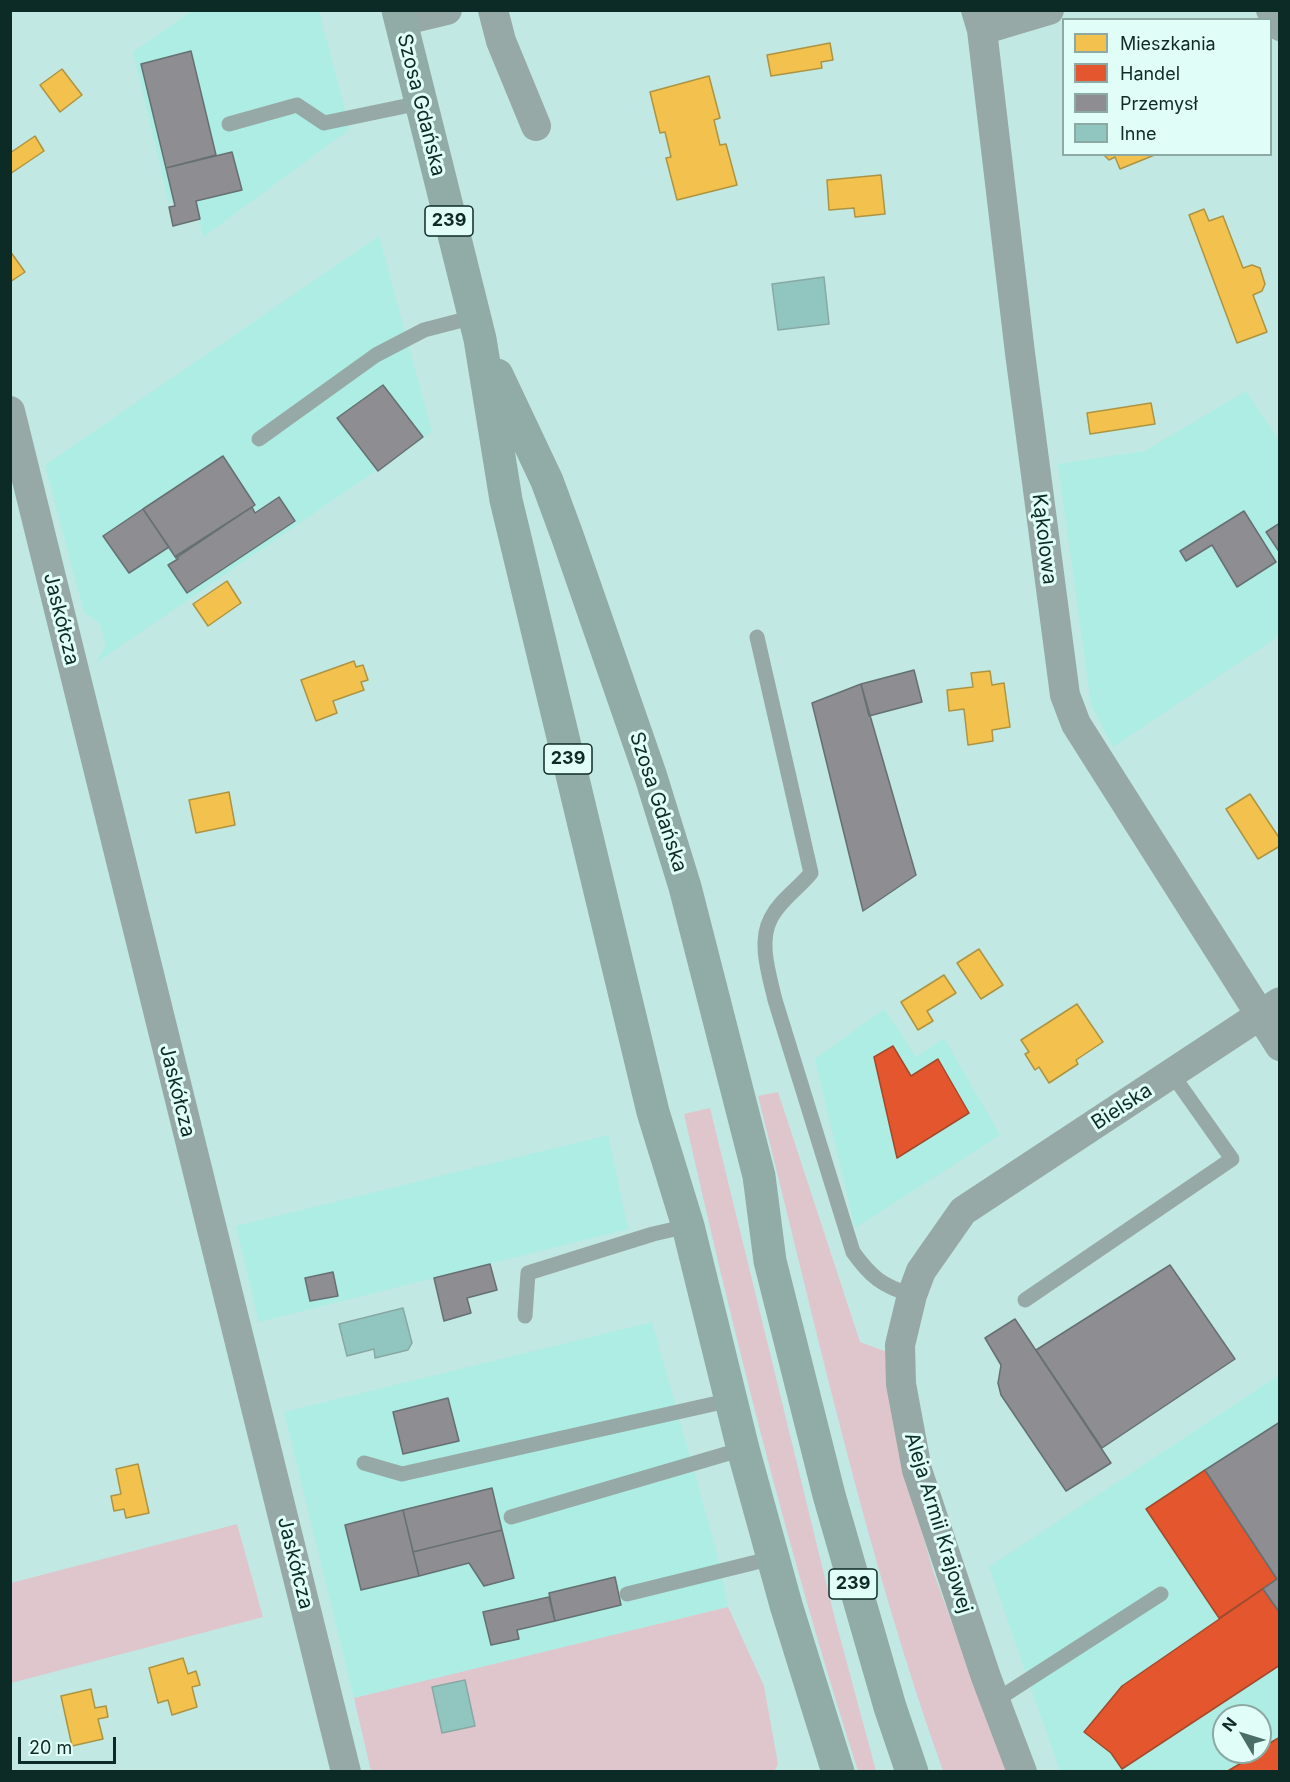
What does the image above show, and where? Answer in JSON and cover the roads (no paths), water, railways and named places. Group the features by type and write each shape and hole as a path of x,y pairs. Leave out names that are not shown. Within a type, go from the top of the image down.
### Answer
{"main road":[{"name":"Szosa Gdańska","path":"400,16 477,328 506,500 653,1112 688,1226 731,1400"},
{"name":"Szosa Gdańska","path":"477,328 547,481 651,777 685,887 759,1176 776,1284 856,1595 912,1772"},
{"name":"239","path":"731,1400 773,1558 838,1772"}],"street":[{"path":"400,16 447,10"},
{"path":"493,10 501,41 536,126"},
{"path":"979,20 1049,10"},
{"path":"1271,10 1280,26"},
{"name":"Kąkolowa","path":"979,20 1065,695 1076,724 1155,847 1269,1009 1280,1046"},
{"name":"Jaskółcza","path":"10,411 346,1772"},
{"name":"Bielska","path":"963,1211 1269,1009"},
{"name":"Aleja Armii Krajowej","path":"963,1211 921,1271 904,1317 900,1350 905,1415 917,1470 995,1701 1022,1772"}],"lane":[{"path":"230,124 297,105 324,123 420,103"},
{"path":"259,439 376,355 424,330 477,328"},
{"path":"757,637 811,873 771,918 766,939 767,962 775,1000 853,1252 868,1274 890,1288 912,1295"},
{"path":"1025,1300 1232,1159 1172,1074"},
{"path":"525,1316 528,1273 653,1234 688,1226"},
{"path":"364,1463 402,1474 731,1400"},
{"path":"511,1517 743,1449"},
{"path":"627,1594 773,1558"},
{"path":"995,1701 1161,1594"}]}
